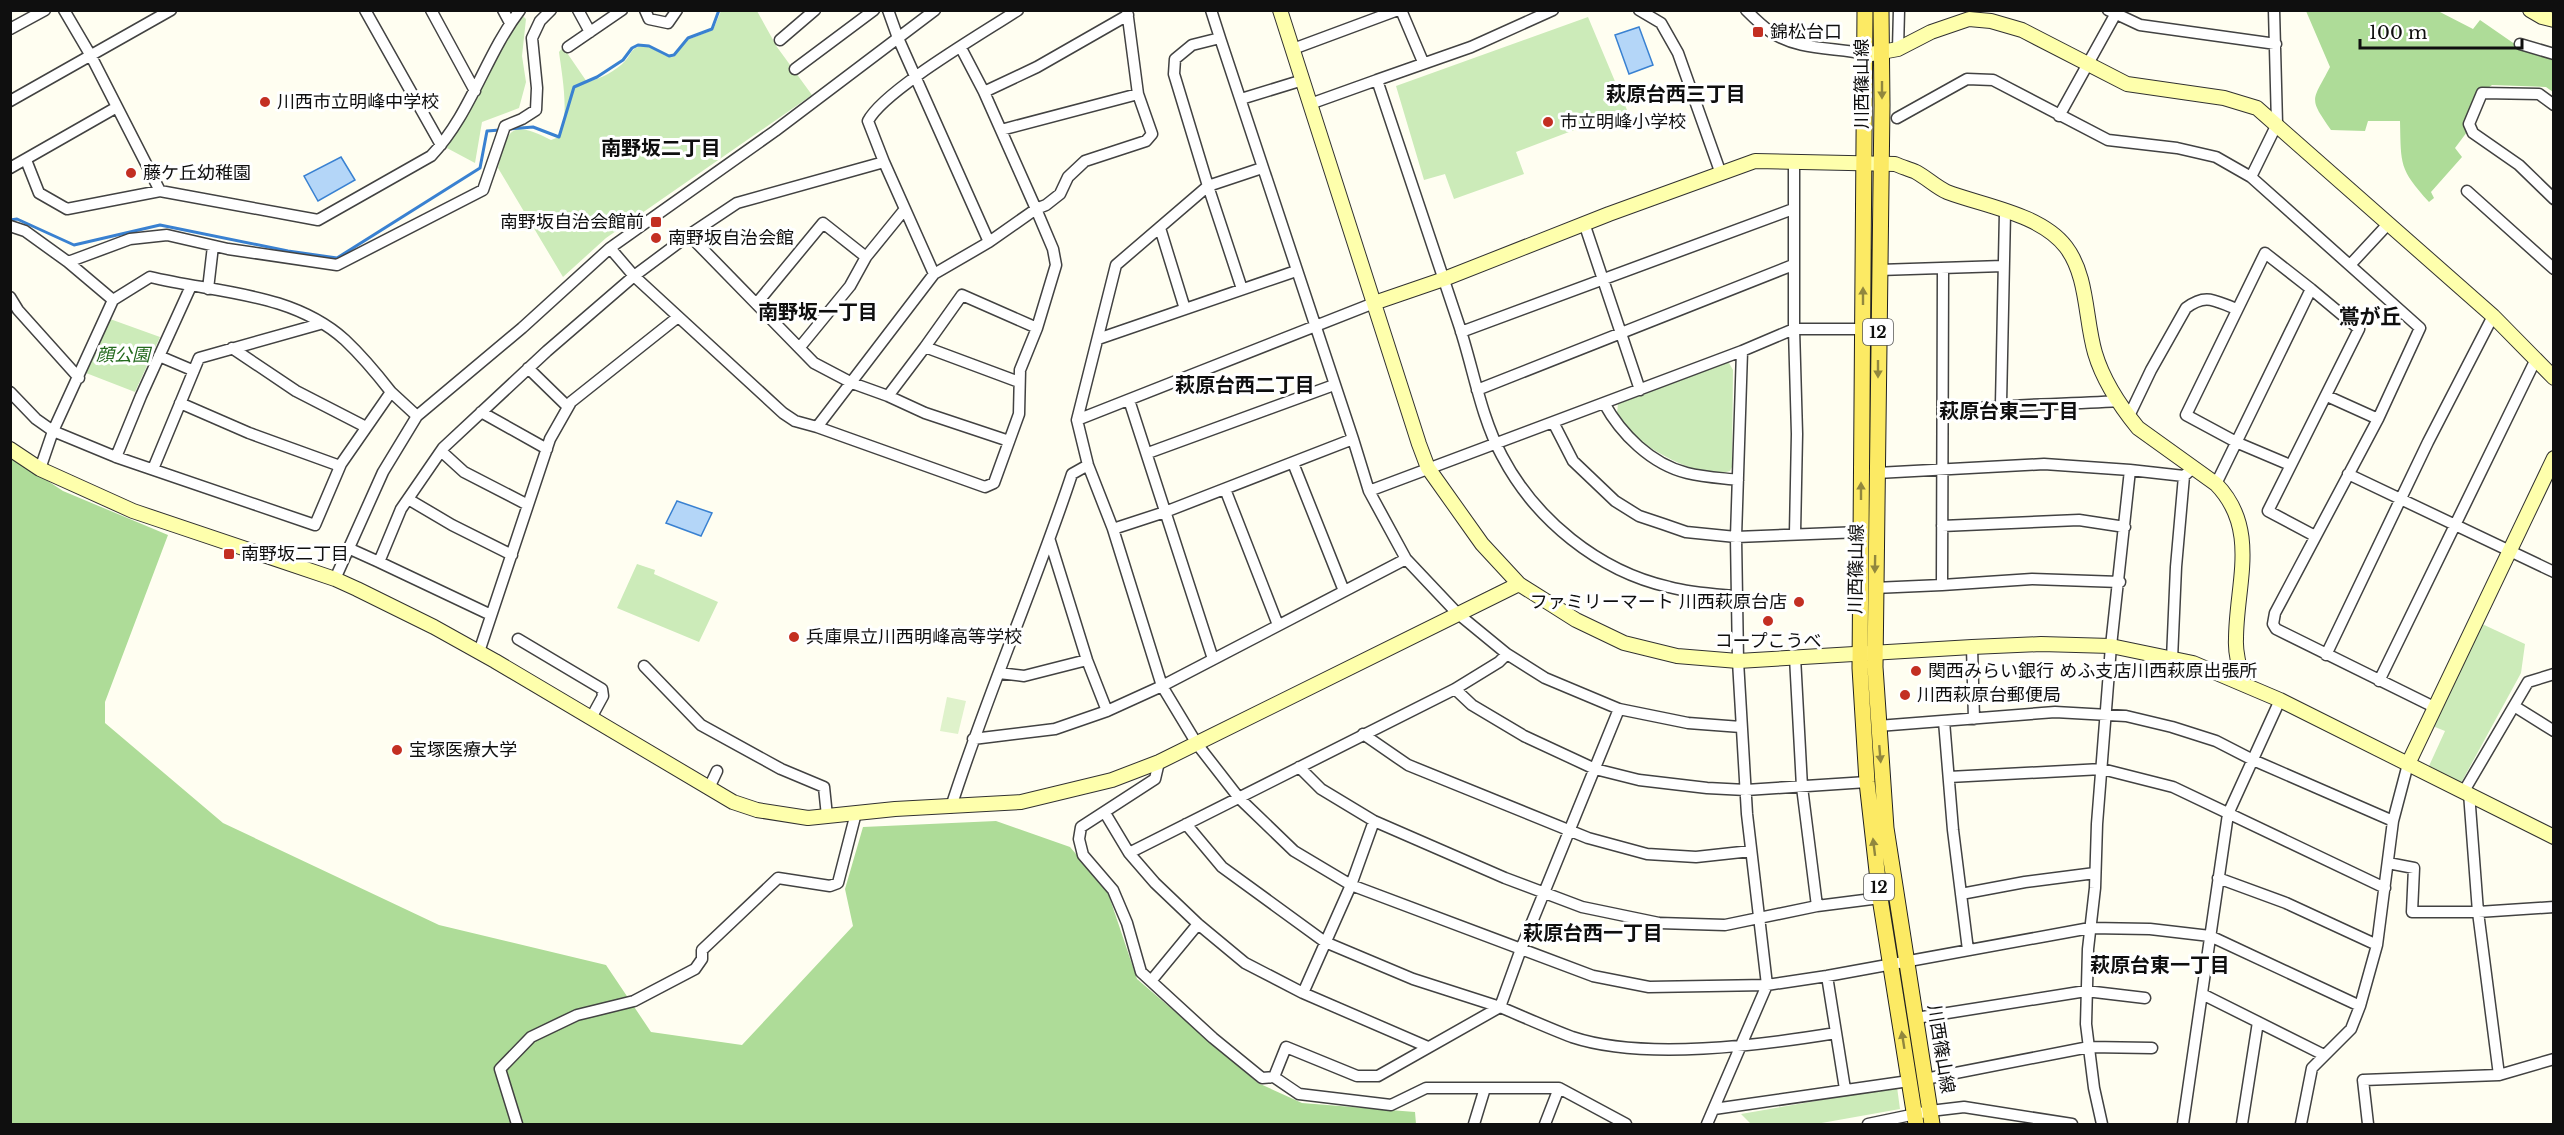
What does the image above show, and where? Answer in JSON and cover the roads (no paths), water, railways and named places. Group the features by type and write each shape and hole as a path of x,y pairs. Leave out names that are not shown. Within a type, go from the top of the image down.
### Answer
{"main road":[{"name":"川西篠山線","path":"1865,10 1861,532 1867,654 1867,782 1880,898 1891,964 1917,1080 1931,1117"},
{"name":"川西篠山線","path":"1881,10 1877,473 1874,588 1867,654 1878,726 1886,828 1916,1018 1915,1119"}],"street":[{"path":"10,29 45,10"},
{"path":"64,10 91,56 160,191"},
{"path":"10,101 171,10"},
{"path":"365,10 441,145"},
{"path":"431,10 476,91"},
{"path":"503,10 510,23"},
{"path":"26,160 39,193 67,208 160,191 318,220 431,156 441,145 476,91 510,23 520,10"},
{"path":"68,262 130,239 167,235 213,246 337,266 483,190 503,131 536,110 537,88 532,38 540,21 551,10"},
{"path":"578,10 590,32"},
{"path":"568,47 622,10"},
{"path":"645,10 649,19 668,23 677,10"},
{"path":"780,40 815,10"},
{"path":"795,69 874,10"},
{"path":"888,10 898,38 917,76 989,242"},
{"path":"335,579 382,472 417,416 522,328 610,248 775,131 935,10"},
{"path":"934,273 868,121 873,111 917,76 1018,10"},
{"path":"1211,10 1353,439 1368,491 1406,559 1457,613 1507,654 1572,692 1619,709 1688,723 1741,727"},
{"path":"1280,10 1428,468 1482,544 1519,584 1576,620 1624,643 1677,656 1738,661 2041,644 2111,646 2193,663 2280,700 2553,837"},
{"path":"1293,49 1399,10 1423,62"},
{"path":"1310,105 1471,46 1553,10"},
{"path":"1639,10 1661,23 1678,53 1721,174"},
{"path":"1746,10 1770,32 1788,41 1806,46 1866,54 1898,49 1969,15 2022,30 2127,84 2224,98 2257,108 2493,316 2553,378"},
{"path":"1898,49 1899,10"},
{"path":"2251,177 2277,124 2274,10"},
{"path":"2530,10 2553,20"},
{"path":"817,427 934,273 989,242 1060,194 1068,177 1085,161 1146,141 1152,134 1138,94 1127,13 1036,67 984,92"},
{"path":"2059,116 2088,65 2111,13 2140,25 2276,44"},
{"path":"1220,38 1192,45 1175,59 1174,74 1242,289"},
{"path":"2520,44 2553,54"},
{"path":"610,248 634,276 783,413 795,421 985,487 994,483 1019,414 1020,370 1037,328 1056,265 1053,249 1036,209 984,92 961,48"},
{"path":"1897,118 1966,79 1993,80 2108,140 2177,148 2216,157 2251,177 2420,328 2378,419 2275,613 2273,624 2276,629 2326,655 2434,707"},
{"path":"1241,99 1303,80"},
{"path":"1377,80 1461,332 1477,390 1497,444 1502,456 1536,507 1583,549 1628,573 1667,587 1701,594 1736,596"},
{"path":"2553,105 2539,94 2482,93 2469,124 2473,133 2519,165 2553,200"},
{"path":"1001,130 1138,94"},
{"path":"10,168 117,107"},
{"path":"1077,420 1374,303 1755,161 1894,164 1916,172 1944,190 2036,222 2052,232 2067,247 2077,267 2095,353 2128,416 2138,428 2188,472 2216,484 2226,494 2232,505 2242,536 2244,562 2235,640 2244,684"},
{"path":"1794,161 1793,265 1797,434 1795,533"},
{"path":"380,562 401,509 441,451 528,368 634,276 736,203 884,162"},
{"path":"1262,168 1208,186 1116,265 1077,420 1088,465 1113,529 1162,686 1197,744 1239,798 1294,851 1352,885 1521,950 1593,976 1649,987 1767,985 2090,928 2150,929 2210,936 2360,1006"},
{"path":"2467,191 2553,269"},
{"path":"800,347 850,286 866,257 905,209"},
{"path":"1461,332 1793,209"},
{"path":"2001,404 2002,266 2005,212"},
{"path":"757,303 823,223 866,257"},
{"path":"2350,265 2389,223"},
{"path":"1584,224 1640,390"},
{"path":"10,226 25,231 68,262 113,300"},
{"path":"1160,228 1185,309"},
{"path":"689,235 814,363 852,383 925,412 1010,441"},
{"path":"208,289 213,246"},
{"path":"2290,465 2238,443 2186,415 2265,253 2359,330 2268,511 2315,536"},
{"path":"1477,390 1793,265"},
{"path":"1879,270 2002,266"},
{"path":"1942,585 1944,268"},
{"path":"1098,339 1296,271"},
{"path":"40,469 53,431 80,378 113,300 150,277 282,304 305,314 344,339 391,392 417,416"},
{"path":"116,457 190,286"},
{"path":"2216,484 2238,443 2311,289"},
{"path":"888,396 962,295 1037,328"},
{"path":"10,297 18,310 80,378"},
{"path":"2128,416 2151,369 2186,308 2194,302 2213,298 2237,309"},
{"path":"2326,655 2493,316"},
{"path":"478,652 492,622 547,449 568,407 571,402 678,317"},
{"path":"153,469 192,370 199,358 320,324"},
{"path":"1368,491 1640,390 1794,329 1862,329"},
{"path":"925,347 1019,382"},
{"path":"232,348 296,390 366,428"},
{"path":"1707,1125 1767,985 1751,851 1738,661 1736,537 1742,351"},
{"path":"159,356 192,370"},
{"path":"2379,681 2535,361"},
{"path":"528,368 568,407"},
{"path":"1148,453 1334,385"},
{"path":"10,392 36,419 53,431 116,457 315,525 340,466 391,392"},
{"path":"2327,396 2378,419"},
{"path":"1129,400 1213,659"},
{"path":"1943,411 2001,404 2057,405 2118,400"},
{"path":"180,403 249,433 340,466"},
{"path":"1604,403 1624,433 1642,449 1664,463 1685,473 1738,480"},
{"path":"481,412 547,449"},
{"path":"1553,422 1573,461 1615,501 1639,516 1686,532 1736,537 1861,532"},
{"path":"1113,529 1165,512 1353,439"},
{"path":"10,449 40,469 133,511 335,579 434,627 733,802 757,810 808,818 1021,802 1067,793 1112,780 1160,762 1519,584"},
{"path":"441,451 464,472 528,505"},
{"path":"2301,1125 2312,1068 2351,1029 2360,1006 2377,945 2394,821 2408,764 2553,458"},
{"path":"1293,463 1344,591"},
{"path":"1877,473 2044,464 2188,472"},
{"path":"951,807 973,739 1050,541 1072,474 1088,465"},
{"path":"2102,1125 2085,1024 2086,990 2111,646 2120,582 2130,470"},
{"path":"2172,658 2176,567 2188,472"},
{"path":"2348,474 2553,572"},
{"path":"1225,489 1278,625"},
{"path":"408,499 452,525 512,555"},
{"path":"1942,526 2079,520 2125,527"},
{"path":"1050,541 1087,660 1107,711"},
{"path":"348,548 380,562 492,622"},
{"path":"973,739 1055,729 1107,711 1162,686 1406,559"},
{"path":"1874,588 2032,579 2120,582"},
{"path":"518,639 602,689 603,696 591,718"},
{"path":"1972,647 1974,719"},
{"path":"1129,853 1455,689 1499,662 1507,654"},
{"path":"1795,657 1802,786 1816,906"},
{"path":"999,673 1024,676 1087,660"},
{"path":"644,666 701,726 781,770 824,787 827,816"},
{"path":"2499,1075 2478,912 2467,792 2528,682 2553,674"},
{"path":"1455,689 1472,705 1524,736 1595,770 1672,785 1746,790 1867,782"},
{"path":"2183,1125 2228,814 2280,700"},
{"path":"2514,706 2553,731"},
{"path":"1274,1077 1286,1047 1357,1076 1378,1076 1500,1007 1619,709"},
{"path":"1878,726 2055,712 2126,716 2216,741 2253,760 2394,821"},
{"path":"1944,721 1968,950"},
{"path":"1364,734 1408,765 1570,830 1647,854 1696,857 1751,851"},
{"path":"1160,762 1155,779 1081,827 1079,839 1083,855 1113,890 1127,922 1141,972 1213,1038 1262,1078 1274,1077 1299,1094 1391,1105 1426,1089 1560,1089 1625,1124"},
{"path":"1299,767 1321,789 1374,822 1544,894 1582,907 1659,922 1725,925 1816,906 1880,898"},
{"path":"1949,777 2102,770 2173,787 2385,888"},
{"path":"709,789 717,771"},
{"path":"518,1125 500,1070 531,1037 576,1015 634,1000 695,969 702,959 702,950 778,878 830,886 838,883 856,813"},
{"path":"1105,813 1129,853 1155,883 1198,924 1245,963 1303,993 1428,1047"},
{"path":"1303,993 1352,885 1374,822"},
{"path":"1186,824 1222,867 1260,897 1325,942 1413,979 1500,1007 1574,1037 1634,1048 1771,1043 1836,1032"},
{"path":"2388,863 2414,868 2412,912 2478,912 2553,907"},
{"path":"1961,894 2025,882 2095,873"},
{"path":"2218,878 2286,903 2377,945"},
{"path":"1151,981 1198,924"},
{"path":"1827,976 1845,1089"},
{"path":"1916,1018 2086,990 2145,998"},
{"path":"2202,994 2324,1055"},
{"path":"2242,1125 2258,1022"},
{"path":"1714,1110 1917,1080 2089,1047 2152,1048"},
{"path":"2368,1125 2363,1080 2499,1075 2553,1059"},
{"path":"1474,1125 1485,1089"},
{"path":"1545,1125 1560,1089"},
{"path":"1868,1125 1931,1117 1964,1107 2072,1125"}],"water":[{"path":"1639,27 1653,65 1629,74 1615,35"},
{"path":"341,157 355,180 318,201 304,176"},
{"path":"677,501 712,513 701,536 666,523"}],"waterway":[{"path":"509,129 533,127 559,137 574,87 597,77 623,60 632,48 638,45 649,46 669,56 674,55 688,38 712,29 719,10"},
{"path":"10,220 17,219 74,245 160,225 288,251 337,258 480,168 487,131 500,130"}],"place":[{"name":"錦松台口","path":"1758,32"},
{"name":"川西市立明峰中学校","path":"265,102"},
{"name":"市立明峰小学校","path":"1548,122"},
{"name":"藤ケ丘幼稚園","path":"131,173"},
{"name":"南野坂自治会館前","path":"656,222"},
{"name":"南野坂自治会館","path":"656,238"},
{"name":"南野坂二丁目","path":"229,554"},
{"name":"ファミリーマート 川西萩原台店","path":"1799,602"},
{"name":"コープこうべ","path":"1768,621"},
{"name":"兵庫県立川西明峰高等学校","path":"794,637"},
{"name":"関西みらい銀行 めふ支店川西萩原出張所","path":"1916,671"},
{"name":"川西萩原台郵便局","path":"1905,695"},
{"name":"宝塚医療大学","path":"397,750"}],"district":[{"name":"萩原台西三丁目","path":"1676,94"},
{"name":"南野坂二丁目","path":"661,148"},
{"name":"南野坂一丁目","path":"818,312"},
{"name":"鴬が丘","path":"2370,317"},
{"name":"萩原台西二丁目","path":"1245,385"},
{"name":"萩原台東二丁目","path":"2009,411"},
{"name":"萩原台西一丁目","path":"1593,933"},
{"name":"萩原台東一丁目","path":"2160,965"}],"park label":[{"name":"顔公園","path":"123,355"}]}
